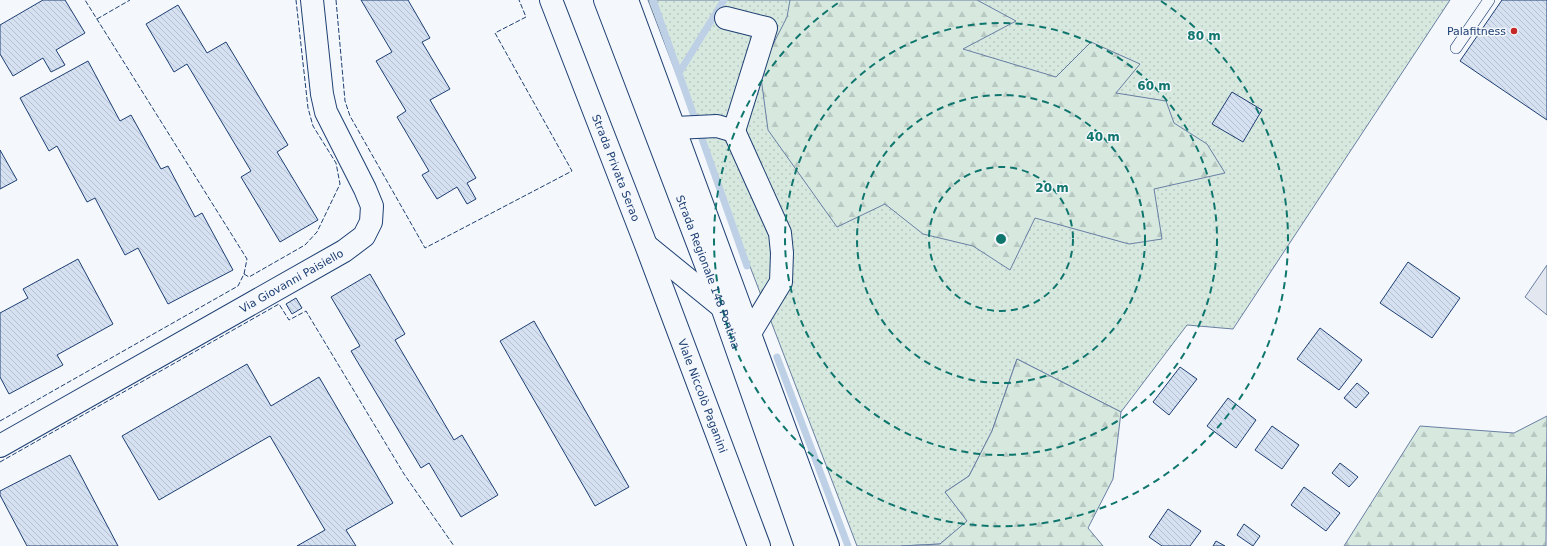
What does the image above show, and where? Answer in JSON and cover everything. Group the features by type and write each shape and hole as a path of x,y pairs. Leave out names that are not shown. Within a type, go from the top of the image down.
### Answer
{"street":[{"name":"Via Giovanni Paisiello","path":"0,446 344,251 364,236 371,222 372,206 326,112 322,94 312,0"},
{"name":"Strada Privata Serao","path":"551,0 646,245 722,307"},
{"name":"Strada Regionale 148 Pontina","path":"605,0 722,307 806,546"},
{"name":"Strada Regionale 148 Pontina","path":"628,0 828,546"},
{"path":"675,128 726,128 766,28 726,18"},
{"name":"Strada Regionale 148 Pontina","path":"726,128 780,233 782,253 781,282 750,333"},
{"name":"Viale Niccolò Paganini","path":"646,245 759,546"}],"lane":[{"path":"1456,48 1489,0"}],"green space":[{"path":"648,0 1450,0 1233,329 1187,325 1121,412 1017,359 992,431 969,476 945,492 968,521 940,544 857,546"},
{"path":"790,0 977,0 1016,21 963,49 1056,77 1091,42 1140,64 1116,93 1166,101 1174,123 1207,144 1225,173 1154,189 1162,239 1129,244 1035,218 1010,270 973,246 923,234 885,204 837,227 768,130 760,70 787,17"},
{"path":"1017,359 1121,412 1113,479 1088,528 1103,546 901,546 940,544 967,521 945,492 969,476 992,431"},
{"path":"1547,416 1546,546 1344,546 1420,426 1514,433"}],"shaded area":[{"path":"1547,265 1547,315 1525,297"}],"building":[{"path":"43,0 65,0 85,33 56,50 65,65 51,72 43,58 13,76 0,54 0,25"},
{"path":"361,0 408,0 430,38 422,42 450,89 430,100 476,178 467,183 476,199 467,204 457,187 437,199 422,175 429,171 397,117 406,111 376,61 392,52"},
{"name":"Palafitness","path":"1502,0 1547,0 1547,120 1460,61"},
{"path":"178,5 207,53 226,42 288,145 277,152 318,220 280,242 241,177 251,171 187,64 174,72 146,24"},
{"path":"88,61 120,121 131,115 161,169 168,166 195,217 202,213 233,270 168,304 138,248 125,255 95,198 87,202 57,146 49,151 20,98"},
{"path":"1232,92 1262,110 1243,142 1212,124"},
{"path":"0,150 17,180 0,189"},
{"path":"78,259 113,324 57,355 63,365 9,394 0,377 0,313 28,298 23,289"},
{"path":"1408,262 1460,298 1432,338 1380,303"},
{"path":"370,274 405,334 395,340 454,440 462,435 498,495 461,517 429,463 421,468 351,351 360,346 331,297"},
{"path":"296,298 302,308 292,314 286,304"},
{"path":"534,321 629,487 595,506 500,341"},
{"path":"1320,328 1362,360 1339,390 1297,359"},
{"path":"247,364 271,406 319,377 393,503 346,530 356,546 297,546 325,530 270,436 159,500 122,436"},
{"path":"1180,367 1197,379 1169,415 1153,402"},
{"path":"1357,383 1369,393 1356,408 1344,398"},
{"path":"1228,398 1256,420 1236,448 1207,426"},
{"path":"1272,426 1299,445 1282,469 1255,450"},
{"path":"70,455 118,546 27,546 0,495 0,491"},
{"path":"1340,463 1358,477 1349,487 1332,473"},
{"path":"1304,487 1340,513 1326,531 1291,505"},
{"path":"1168,509 1201,531 1190,546 1162,546 1149,537"},
{"path":"1244,524 1260,536 1253,546 1237,535"},
{"path":"1216,541 1225,546 1213,546"}],"waterway":[{"path":"653,0 747,266"},
{"path":"679,73 724,0"},
{"path":"777,357 848,546"}],"fence":[{"path":"0,421 238,286 244,274 247,259 85,0"},
{"path":"97,19 130,0"},
{"path":"244,274 249,277 305,245 317,232 340,184 336,163 313,126 308,108 296,0"},
{"path":"336,0 345,101 350,116 425,248 572,171 495,33 526,17 519,0"},
{"path":"0,462 279,304 289,320 306,311 404,474 454,546"}],"place":[{"name":"Palafitness","path":"1514,31"}]}
